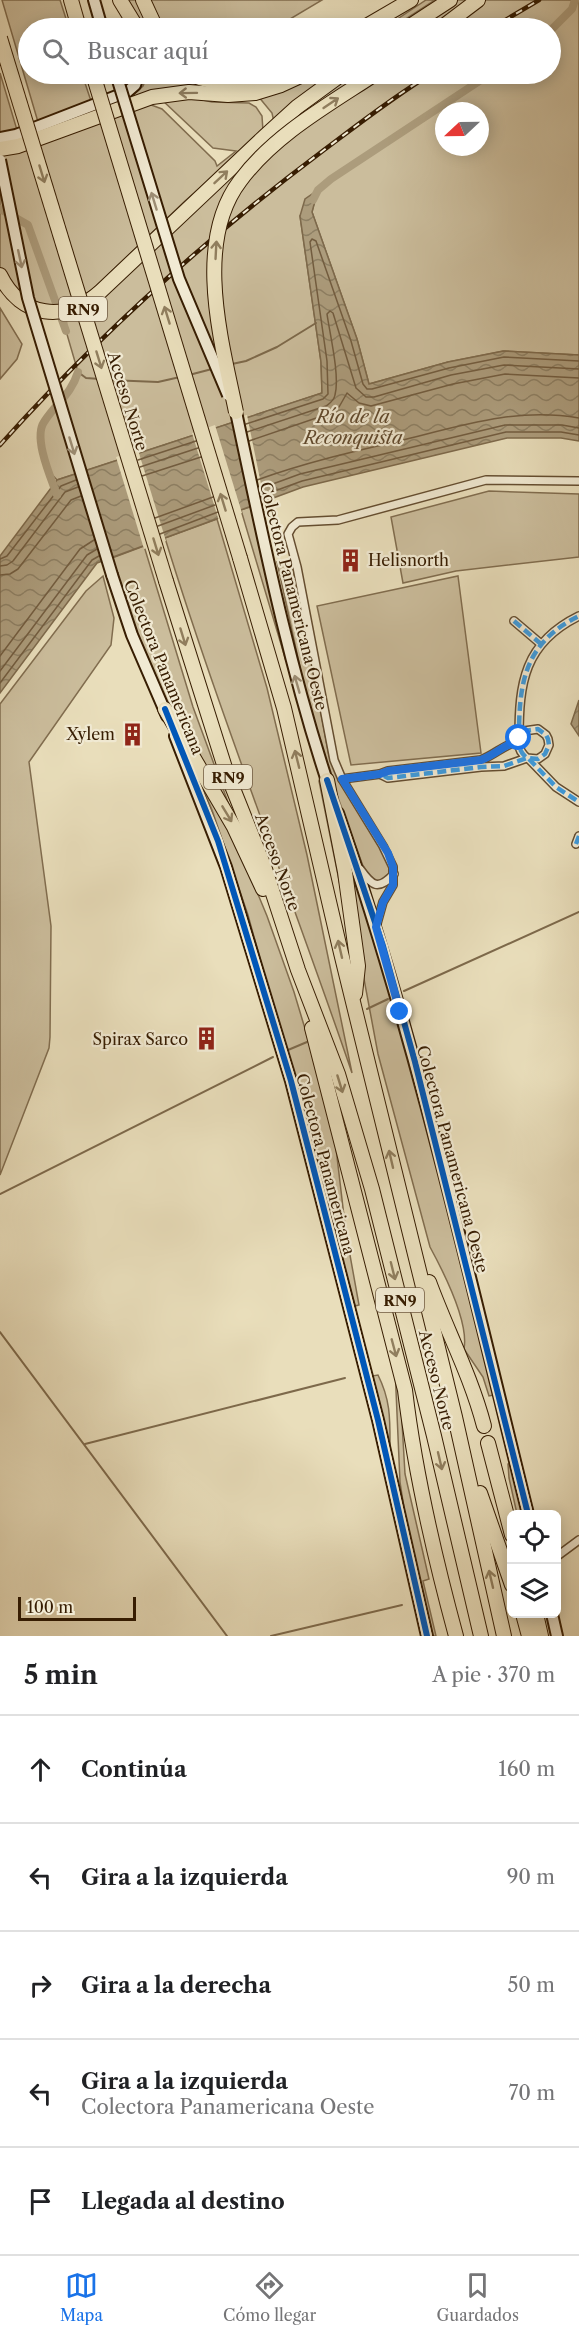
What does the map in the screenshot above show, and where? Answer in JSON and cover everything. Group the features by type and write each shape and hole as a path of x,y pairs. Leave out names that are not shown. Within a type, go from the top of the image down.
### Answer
{"highway":[{"path":"71,0 77,18"},
{"path":"119,0 131,18"},
{"path":"143,0 151,18"},
{"path":"381,18 413,0"},
{"path":"388,18 413,0"},
{"path":"422,18 450,0"},
{"path":"454,18 478,0"},
{"name":"Acceso Norte","path":"0,38 226,771 264,867 298,970 338,1074 372,1189 437,1447 481,1636"},
{"name":"Acceso Norte","path":"96,84 284,708 404,1216 455,1417 504,1636"},
{"path":"0,149 18,146 152,97 189,92 228,95 255,93 285,84"},
{"path":"0,274 18,299 34,308 49,312 82,305 95,296 297,107 328,84"},
{"path":"236,412 216,296 216,242 224,208 239,182 278,141 361,84"},
{"path":"165,709 234,827 298,970 405,1390 412,1448 438,1570 456,1636"},
{"path":"327,780 345,872 358,966 354,1002"},
{"path":"404,1216 443,1321 465,1365 484,1426"},
{"path":"455,1417 507,1570"},
{"path":"488,1443 507,1516"},
{"path":"524,1618 529,1636"},
{"path":"537,1618 541,1636"}],"street":[{"path":"94,0 99,18"},
{"path":"119,0 125,18"},
{"name":"Colectora Panamericana Oeste","path":"119,84 179,279 236,412 294,673 376,927 415,1062 527,1510"},
{"path":"0,138 16,135 127,92 135,84"},
{"name":"Colectora Panamericana","path":"0,160 28,298 112,575 132,635 165,709 224,858 291,1081 378,1420 427,1636"},
{"path":"376,927 383,902 393,885 394,874 388,853 342,779 331,749 303,596 288,539 292,527 301,521 338,520 486,480 579,481"},
{"path":"579,616 562,626 541,644 522,682 519,713 519,739 522,754 556,787 579,802"},
{"path":"514,621 541,644"},
{"path":"519,713 532,728"},
{"path":"342,779 481,760 491,756 504,745 519,739 524,731 532,728 546,735 549,745 541,764 543,773"},
{"path":"380,774 388,778 493,767 528,758 538,759 545,754"},
{"path":"491,756 493,767"},
{"path":"576,844 579,836"},
{"path":"356,865 368,881 376,885 385,883 394,874"},
{"path":"561,1554 579,1541"},
{"path":"553,1618 557,1636"}],"shaded area":[{"path":"2,0 60,0 66,18 18,18 18,54"},
{"path":"128,0 138,0 146,18 138,18"},
{"path":"143,0 322,0 292,18 151,18"},
{"path":"426,0 435,0 407,18 399,18"},
{"path":"450,0 579,0 579,355 503,351 448,362 369,384 357,339 312,212 317,191 300,216 321,362 322,393 57,480 46,468 40,434 42,424 73,388 78,372 66,331 67,310 77,307 331,84 561,84 561,18 422,18"},
{"path":"0,73 17,130 0,132"},
{"path":"27,84 85,84 91,101 38,122"},
{"path":"144,84 217,84 255,88 175,89 131,97"},
{"path":"292,84 320,84 185,201 92,290 64,303 39,304 17,292 8,281 0,267 0,152 146,103 162,109 215,161 217,166 236,151 213,148 161,99 184,96 212,102 249,103 256,107 262,116 263,131 274,122 272,113 258,96"},
{"path":"0,308 22,344 17,359 0,379"},
{"path":"489,491 579,494 579,557 456,571 403,583 391,517"},
{"path":"256,505 286,661 241,510"},
{"path":"217,519 267,688 307,855 352,1073 209,673 165,538"},
{"path":"144,546 193,707 236,824 166,701 127,610 112,558"},
{"path":"277,562 292,566 297,584 329,756 391,870 386,879 379,881 370,878 363,866 325,762 303,681"},
{"path":"103,576 114,618 111,645 29,762 51,926 50,1037 49,1048 0,1175 0,704 86,591"},
{"path":"458,576 481,753 351,765 317,606"},
{"path":"187,751 228,822 267,916 294,992 324,1092 335,1140 346,1233 359,1305 355,1306 248,915 212,810"},
{"path":"320,777 342,879 340,885 319,781"},
{"path":"347,862 353,869 410,1065 494,1395 489,1396 483,1377 464,1349 465,1338 459,1311 430,1247 378,1054 361,963"},
{"path":"395,1368 400,1388 405,1474 429,1579 423,1581 436,1636 432,1636 406,1521 400,1482"},
{"path":"378,1375 388,1402 390,1449 373,1384 372,1376"},
{"path":"512,1463 523,1510 516,1510 508,1464"}],"water":[{"name":"Río de la Reconquista","path":"318,190 312,212 357,339 369,384 448,362 504,351 579,355 579,441 561,438 507,438 303,487 97,563 0,693 0,556 57,480 322,393 321,362 300,216 305,199"},
{"path":"579,700 579,736 571,724"}],"pier":[{"path":"247,415 265,504 256,508 236,418"},
{"path":"215,425 242,513 219,521 192,433"},
{"path":"138,450 166,541 144,549 116,457"}],"waterway":[{"path":"561,20 572,9 575,0"},
{"path":"313,200 318,190 331,179 475,84"},
{"path":"0,209 28,225 66,331"},
{"path":"232,364 246,361 277,347 316,323"},
{"path":"189,375 212,369"},
{"path":"78,372 86,378 100,379"},
{"path":"57,495 44,458 41,429 71,387 78,372"},
{"path":"109,380 158,382 180,377"},
{"path":"404,991 579,912"},
{"path":"367,1009 388,999"},
{"path":"288,1050 307,1042"},
{"path":"0,1194 273,1057"},
{"path":"0,1332 227,1636"},
{"path":"85,1444 345,1378"},
{"path":"271,1636 402,1605"}],"railway":[{"path":"509,18 539,0"},
{"path":"0,445 113,328 193,255 320,153 416,84"}],"marked path":[{"path":"519,738 523,682 528,666 546,639 579,616"},
{"path":"514,621 541,644"},
{"path":"518,741 481,760 388,771 380,774 388,778 504,766 527,758 538,759 545,754 549,745 546,735 538,729 524,731 520,738 520,749 527,758"},
{"path":"529,759 556,787 579,802"},
{"path":"342,779 380,774"},
{"path":"576,844 579,836"}],"cycle path":[{"path":"165,709 218,841 291,1081 378,1420 427,1636"},
{"path":"327,780 383,946 415,1062 527,1510"}],"place":[{"name":"Helisnorth","path":"350,560"},
{"name":"Xylem","path":"133,734"},
{"name":"Spirax Sarco","path":"206,1039"}],"route":[{"path":"400,1012 376,927 383,902 393,885 393,867 388,853 342,779 481,760 491,756 504,745 518,741 519,738"}]}
